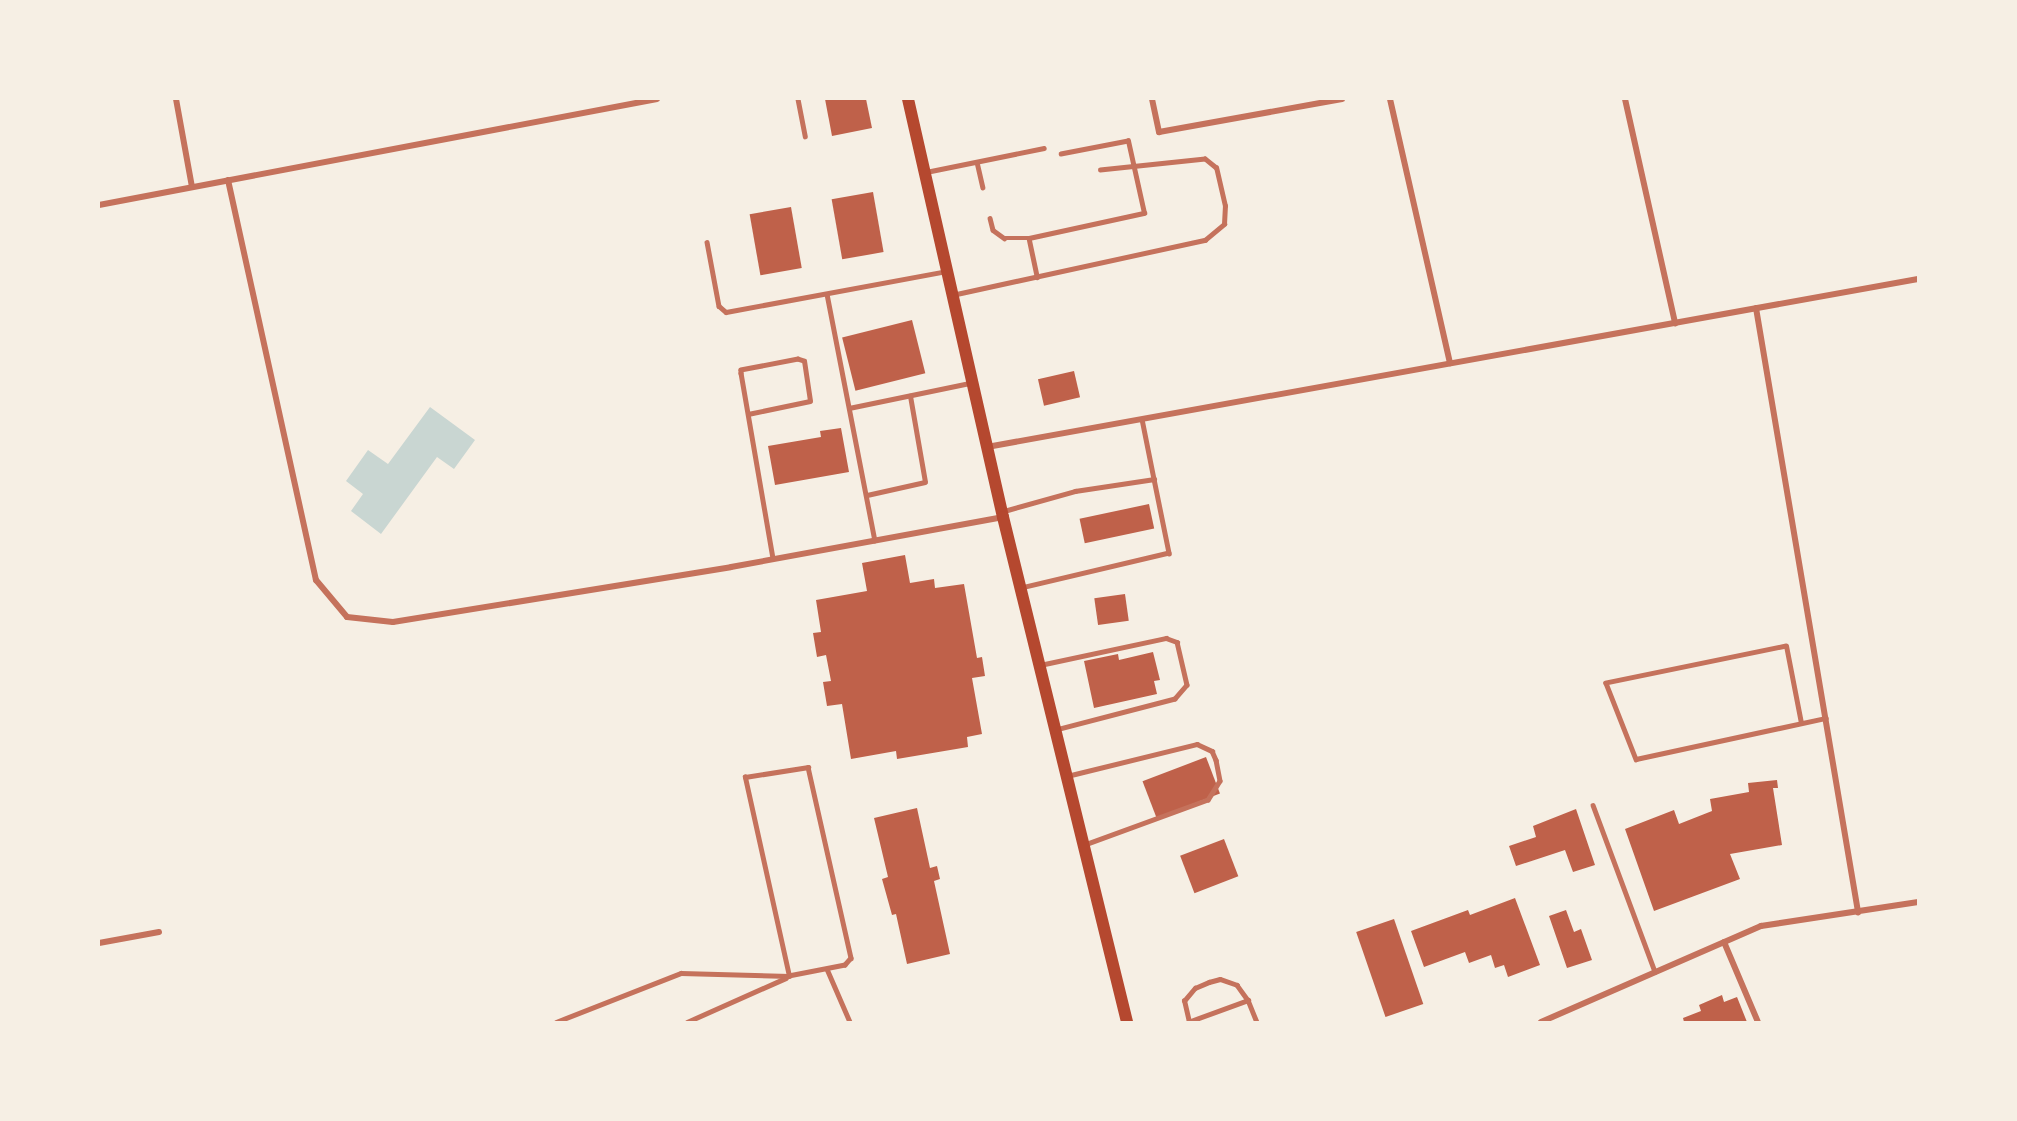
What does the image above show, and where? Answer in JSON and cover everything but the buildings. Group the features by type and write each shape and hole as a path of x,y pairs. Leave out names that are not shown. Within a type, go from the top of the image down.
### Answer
{"main road":[{"path":"908,99 1002,514 1127,1022"}],"street":[{"path":"176,99 192,187"},
{"path":"99,205 653,99"},
{"path":"1152,99 1159,132 1342,99"},
{"path":"1390,99 1450,363"},
{"path":"1625,99 1675,323"},
{"path":"228,180 316,580 347,617 393,622 875,540 1002,514"},
{"path":"987,447 1918,279"},
{"path":"1756,308 1858,912"},
{"path":"1541,1022 1761,926 1918,902"},
{"path":"99,943 159,932"},
{"path":"1724,942 1758,1022"}],"lane":[{"path":"798,99 806,136"},
{"path":"990,218 993,230 1004,238 1029,238 1144,213 1128,141 1061,154"},
{"path":"924,172 1044,148"},
{"path":"952,295 1037,277 1080,264 1205,240 1224,224 1225,206 1216,168 1205,159 1133,164 1101,170"},
{"path":"977,162 983,187"},
{"path":"1029,238 1037,277"},
{"path":"707,242 719,306 726,312 947,271"},
{"path":"827,294 875,540"},
{"path":"748,414 810,401 804,361 798,358 741,370 748,414 772,558"},
{"path":"849,408 973,382"},
{"path":"867,495 925,482 910,396"},
{"path":"1021,588 1169,553 1142,419"},
{"path":"1002,514 1075,491 1154,479"},
{"path":"1040,665 1166,638 1177,642 1187,685 1175,699 1056,730"},
{"path":"1801,723 1786,646 1606,683 1636,759 1826,718"},
{"path":"1067,776 1197,744 1212,751 1216,760 1220,781 1208,800 1084,845"},
{"path":"556,1022 681,973 789,976 845,965 851,958 808,767 745,777 789,976"},
{"path":"1593,805 1655,972"},
{"path":"826,969 850,1022"},
{"path":"687,1022 789,976"},
{"path":"1248,1000 1188,1022 1184,1001 1195,988 1209,982 1225,980 1237,985 1248,1000 1257,1022"}],"shaded area":[{"path":"430,407 475,440 454,469 437,457 381,534 351,511 363,494 346,481 368,450 388,464"}]}
